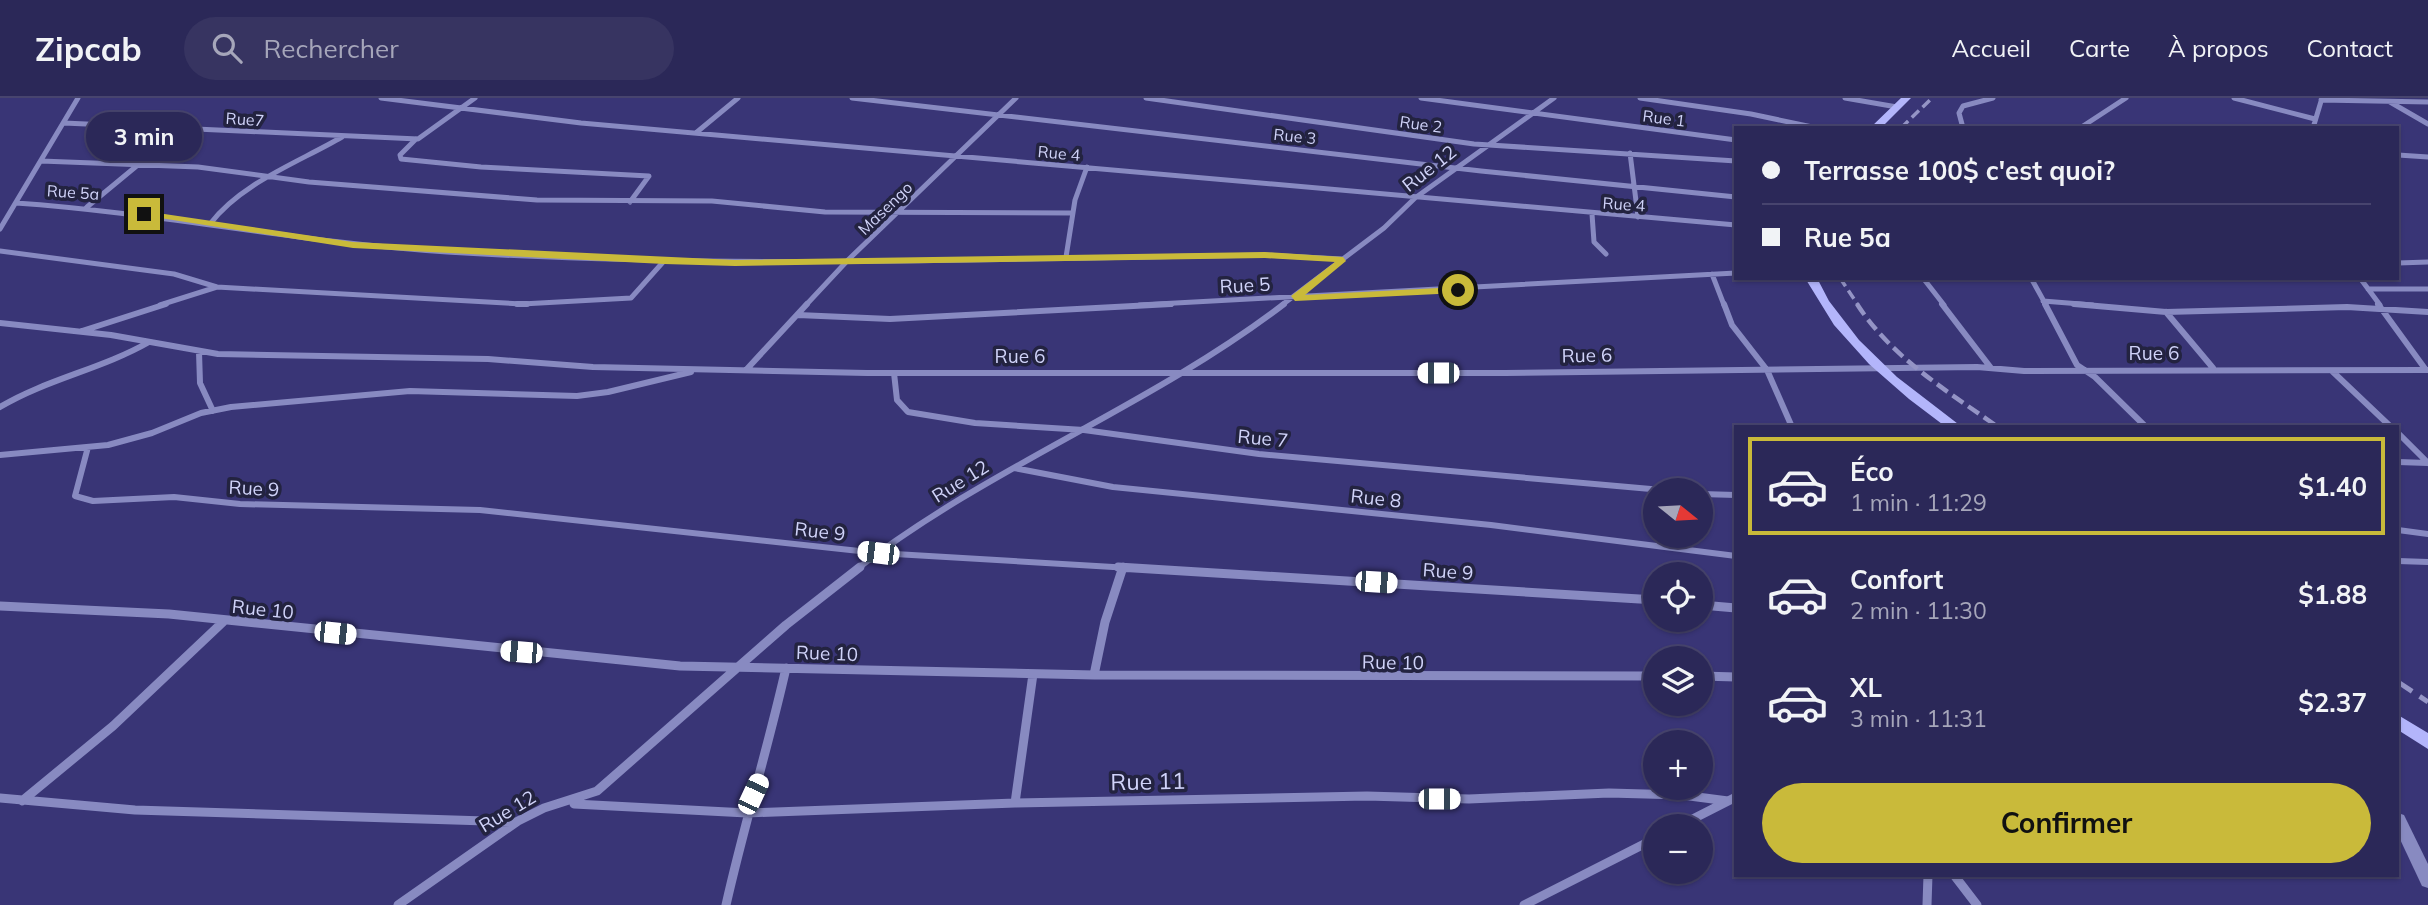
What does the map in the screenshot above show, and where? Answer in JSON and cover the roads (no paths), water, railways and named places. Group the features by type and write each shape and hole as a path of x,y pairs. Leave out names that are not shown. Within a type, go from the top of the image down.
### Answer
{"main road":[{"path":"1877,126 1906,98"},
{"path":"1812,280 1830,312 1879,368 1952,425"},
{"path":"2399,723 2428,742"}],"street":[{"path":"0,229 78,98"},
{"name":"Rue 4","path":"381,98 581,123 1734,225"},
{"path":"461,107 475,98"},
{"path":"697,132 738,98"},
{"name":"Rue 3","path":"852,98 1457,169 1734,197"},
{"name":"Masengo","path":"746,370 848,260 1016,98"},
{"name":"Rue 2","path":"1146,98 1489,144 1734,161"},
{"name":"Rue 1","path":"1421,98 1734,140"},
{"name":"Rue 12","path":"398,905 516,822 549,806 570,804 597,791 738,666 878,553 1013,468 1185,372 1295,298 1399,216 1417,197 1553,98"},
{"path":"1640,98 1751,114 1808,126"},
{"path":"1845,98 1897,107"},
{"path":"1962,126 1959,113 1963,106 1993,98"},
{"path":"2083,126 2126,98"},
{"path":"2234,98 2315,119"},
{"path":"2313,126 2322,99 2428,102"},
{"path":"2389,102 2428,124"},
{"name":"Rue7","path":"64,123 416,139 425,137 461,107"},
{"path":"210,223 219,212 271,178 342,137"},
{"path":"416,139 400,155 401,159 649,176 630,202"},
{"path":"1630,153 1638,217"},
{"path":"2399,155 2428,157"},
{"path":"41,161 198,167 271,178 537,200 712,201 825,212 1072,213"},
{"path":"87,207 139,164"},
{"path":"1066,257 1072,213 1087,167"},
{"name":"Rue 5a","path":"16,203 87,207 353,245 664,261 1265,255 1343,260"},
{"path":"1591,214 1594,242 1606,254"},
{"path":"0,251 174,274 218,287 499,303 611,301 635,296 664,261"},
{"path":"2399,263 2428,262"},
{"name":"Rue 5","path":"798,315 882,319 1734,273"},
{"path":"1712,274 1731,325 1767,370 1785,405 1791,425"},
{"path":"1925,280 1991,368"},
{"path":"2032,280 2077,365 2144,425"},
{"path":"2361,280 2379,308 2427,370"},
{"path":"79,332 218,287"},
{"path":"2368,289 2428,289"},
{"path":"2043,301 2166,312 2379,308 2428,312"},
{"path":"2166,312 2186,333 2196,352 2214,369"},
{"path":"0,323 149,342 199,352 488,359 699,370"},
{"path":"0,407 42,384 121,359 149,342"},
{"path":"199,352 196,366 199,380 213,411"},
{"name":"Rue 6","path":"699,370 894,373 1879,368 2427,370"},
{"path":"0,455 125,441 213,411 325,397 410,391 577,396 608,392 699,370"},
{"path":"2332,371 2389,425"},
{"name":"Rue 7","path":"894,373 895,396 900,408 908,412 975,423 1084,430 1259,454 1643,488"},
{"path":"2399,434 2428,463"},
{"name":"Rue 9","path":"88,447 75,496 93,501 174,498 240,504 480,510 878,553 1643,599"},
{"path":"2399,462 2428,463"},
{"name":"Rue 8","path":"1013,468 1113,487 1491,525 1734,556"},
{"path":"1713,494 1734,495"},
{"path":"2399,530 2428,534"},
{"path":"2399,561 2428,562"},
{"path":"1094,676 1105,622 1123,566"},
{"name":"Rue 10","path":"0,606 169,614 629,662 1094,676 1643,676"},
{"path":"1713,606 1734,608"},
{"path":"22,801 113,726 225,621"},
{"path":"726,905 747,813 766,758 786,668"},
{"path":"1015,803 1033,674"},
{"path":"1713,676 1734,677"},
{"name":"Rue 11","path":"570,804 747,813 1015,803 1367,796 1459,799 1609,793 1732,799"},
{"path":"0,798 135,810 516,822"},
{"path":"1703,814 1732,799"},
{"path":"2399,822 2428,881"},
{"path":"1524,905 1643,845"},
{"path":"1927,905 1928,877"},
{"path":"1956,877 1977,905"}],"railway":[{"path":"1903,126 1932,98"},
{"path":"1841,280 1858,305"},
{"path":"1857,304 1886,341 1903,357 1995,425"},
{"path":"2399,683 2428,702"}]}
